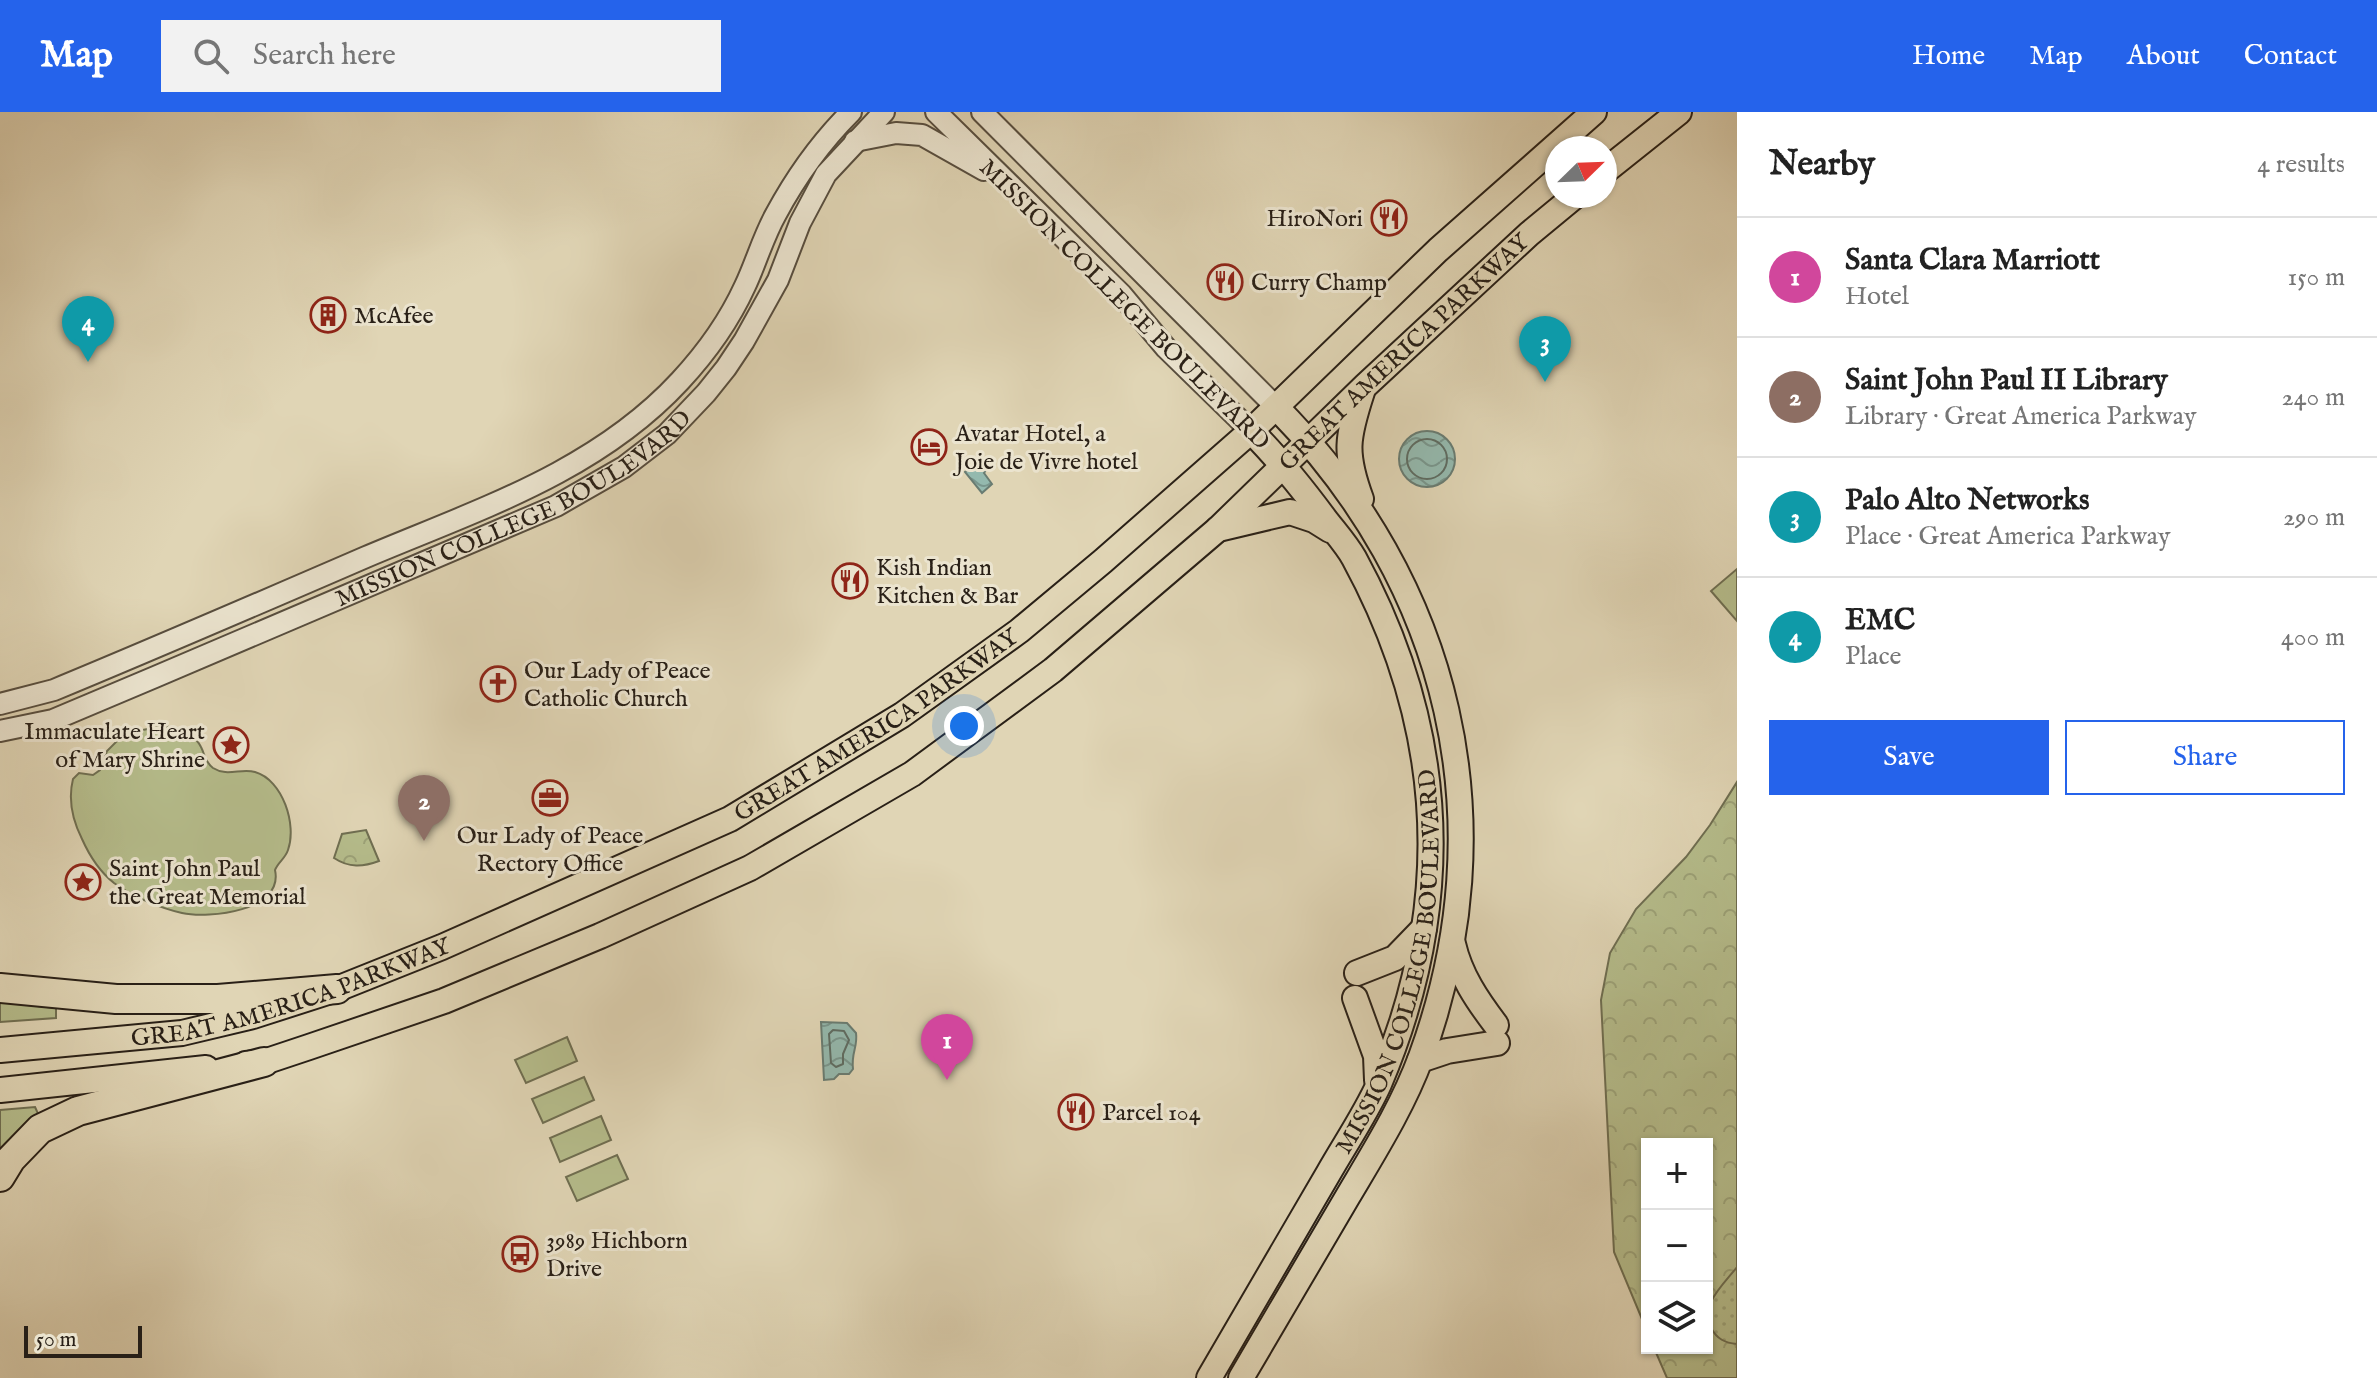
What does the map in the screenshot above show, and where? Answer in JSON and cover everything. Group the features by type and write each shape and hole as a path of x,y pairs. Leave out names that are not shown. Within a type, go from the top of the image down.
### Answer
{"highway":[{"path":"0,988 116,999 218,999 337,989"},
{"path":"0,1177 11,1159 40,1129 78,1111 264,1062"}],"main road":[{"name":"GREAT AMERICA PARKWAY","path":"0,1050 182,1033 253,1016 337,989 520,914 730,819 902,715 1019,631 1251,431 1438,250 1594,112"},
{"path":"1617,161 1679,112"},
{"name":"GREAT AMERICA PARKWAY","path":"0,1090 264,1062 444,1001 600,936 750,868 912,774 1053,670 1218,529 1365,386 1560,208"},
{"path":"1365,386 1351,424 1348,447 1350,470 1371,526"},
{"name":"MISSION COLLEGE BOULEVARD","path":"1241,1378 1373,1152 1420,1060 1438,1008 1453,944 1460,878 1461,824 1448,714 1424,632 1407,590 1371,526 1310,441 1276,407"},
{"name":"MISSION COLLEGE BOULEVARD","path":"1209,1378 1377,1087 1407,1009 1425,926 1431,880 1431,824 1421,734 1409,689 1381,615 1353,557 1285,465 1251,431"},
{"path":"1218,529 1290,512 1314,520 1338,536"},
{"path":"1357,973 1395,958 1425,926"},
{"path":"1420,1060 1497,1034 1457,963 1453,944"},
{"path":"1355,998 1376,1056 1377,1087"}],"street":[{"name":"MISSION COLLEGE BOULEVARD","path":"0,704 54,690 491,504 569,469 608,444 663,399 708,347 744,287 775,216 804,165 821,142 851,112"},
{"name":"MISSION COLLEGE BOULEVARD","path":"0,731 53,720 556,506 624,467 667,434 726,368 778,280 813,196 826,174 884,112"},
{"name":"MISSION COLLEGE BOULEVARD","path":"936,112 1121,294 1166,348 1251,431"},
{"name":"MISSION COLLEGE BOULEVARD","path":"982,112 1276,407"},
{"path":"855,141 896,133 922,135 1004,180"}],"green space":[{"path":"1737,569 1737,621 1711,591"},
{"path":"165,726 191,735 207,761 218,771 255,772 273,784 280,794 289,816 290,840 287,853 275,870 275,884 268,895 257,903 209,915 165,908 114,883 99,869 88,852 72,810 73,779 79,773 93,775 100,770 107,751 131,732"},
{"path":"1737,782 1737,1378 1667,1378 1657,1354 1713,1354 1713,1138 1641,1138 1641,1317 1614,1252 1601,1000 1610,953 1636,909 1686,857"},
{"path":"366,830 379,861 356,866 334,858 342,834"},
{"path":"0,1002 56,1008 56,1018 0,1022"},
{"path":"567,1037 577,1061 526,1083 515,1060"},
{"path":"584,1077 594,1100 543,1123 532,1099"},
{"path":"35,1107 40,1118 0,1162 0,1110"},
{"path":"601,1116 611,1140 560,1162 550,1138"},
{"path":"617,1155 628,1179 577,1201 566,1177"},
{"path":"1737,1267 1737,1344 1719,1338 1713,1330 1715,1295"}],"water":[{"path":"1427,431 1447,439 1455,459 1447,479 1427,487 1407,479 1399,459 1407,439"},
{"path":"981,464 986,470 984,473 992,484 982,493 965,472"},
{"path":"821,1022 847,1023 856,1033 853,1069 849,1074 824,1080"}],"place":[{"name":"HiroNori","path":"1389,218"},
{"name":"Curry Champ","path":"1225,282"},
{"name":"McAfee","path":"328,315"},
{"name":"EMC","path":"88,362"},
{"name":"Palo Alto Networks","path":"1545,382"},
{"name":"Avatar Hotel, a Joie de Vivre hotel","path":"929,447"},
{"name":"Kish Indian Kitchen & Bar","path":"850,581"},
{"name":"Our Lady of Peace Catholic Church","path":"498,684"},
{"name":"Immaculate Heart of Mary Shrine","path":"231,745"},
{"name":"Our Lady of Peace Rectory Office","path":"550,798"},
{"name":"Saint John Paul II Library","path":"424,841"},
{"name":"Saint John Paul the Great Memorial","path":"83,882"},
{"name":"Santa Clara Marriott","path":"947,1080"},
{"name":"Parcel 104","path":"1076,1112"},
{"name":"3989 Hichborn Drive","path":"520,1254"}]}
